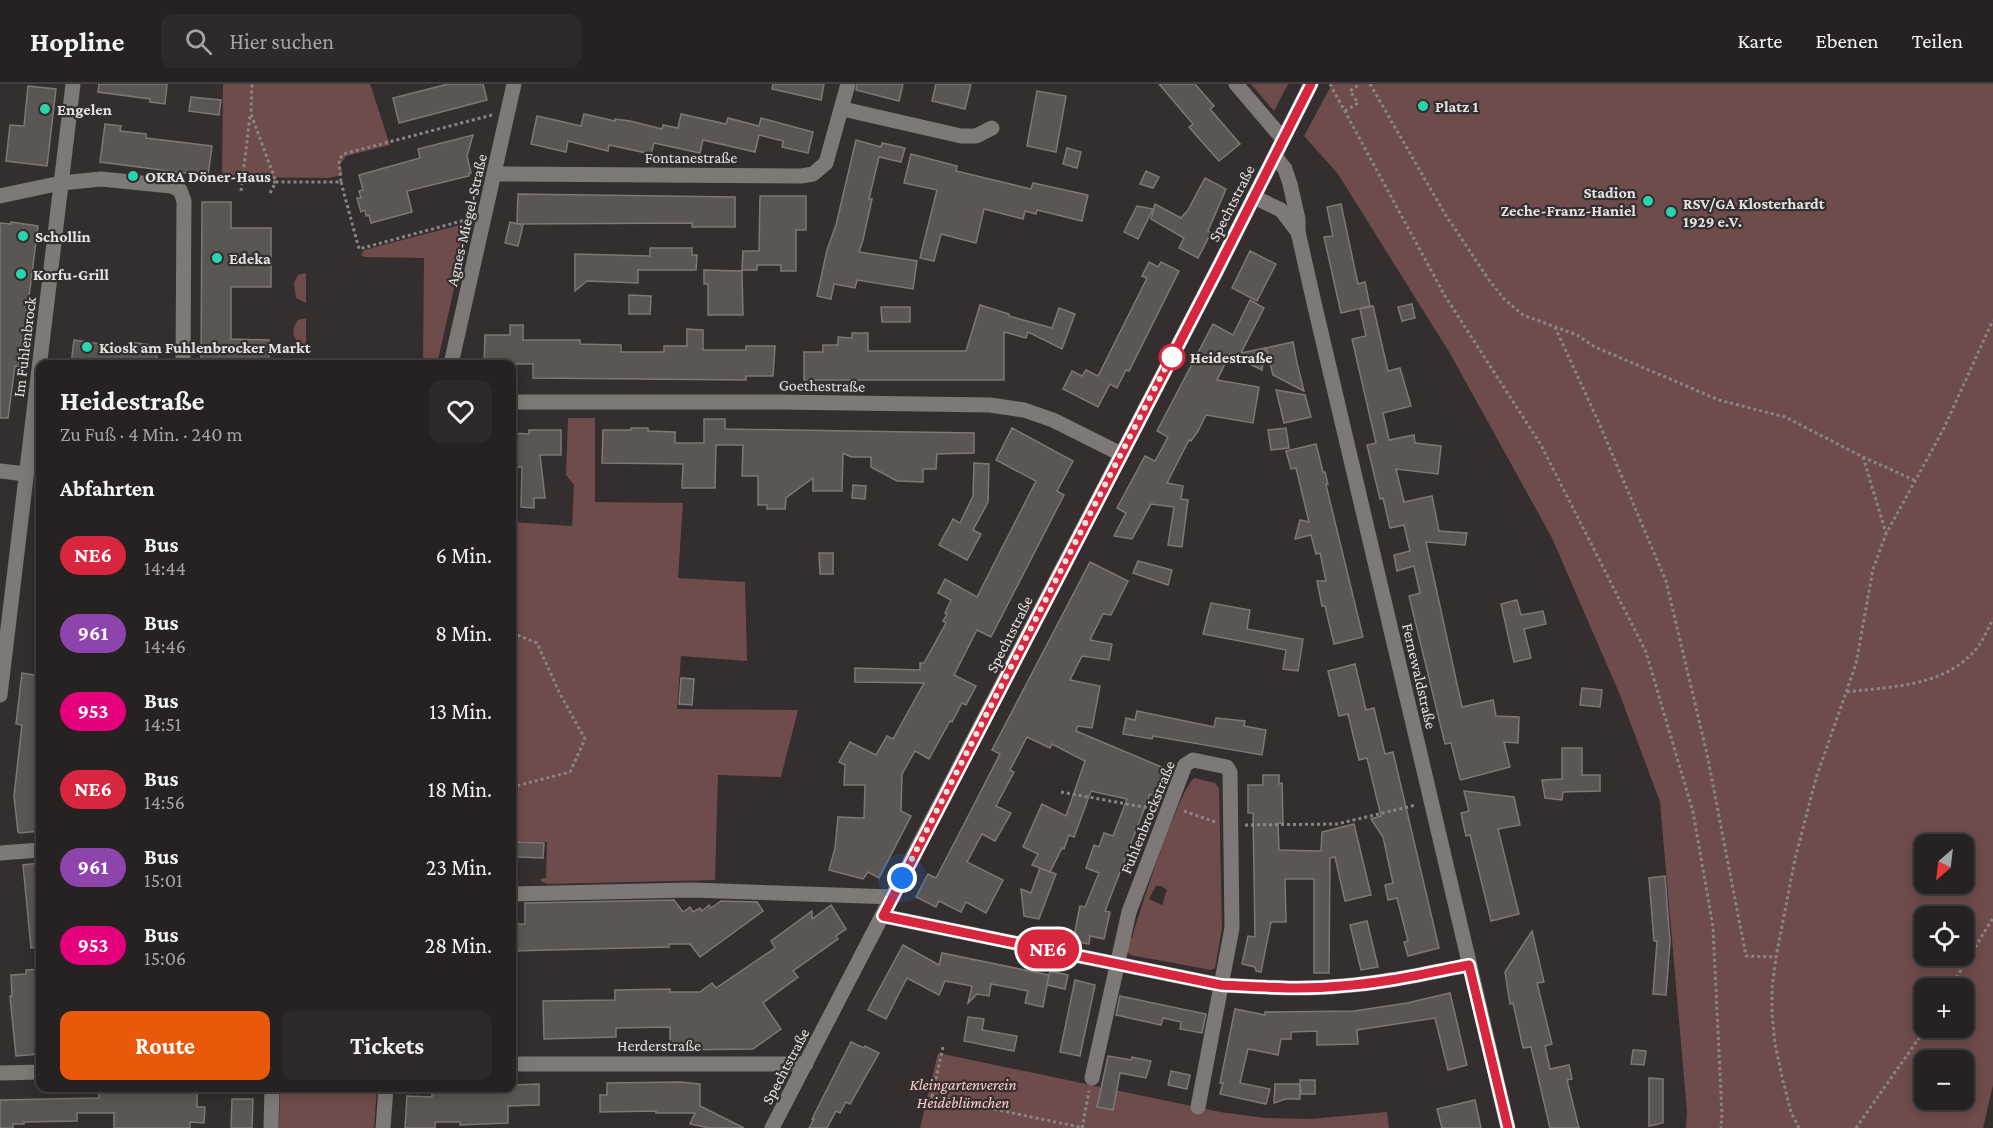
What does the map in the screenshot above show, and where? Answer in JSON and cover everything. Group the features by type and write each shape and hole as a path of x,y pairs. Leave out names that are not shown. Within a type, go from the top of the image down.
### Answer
{"street":[{"name":"Im Fuhlenbrock","path":"42,360 74,84"},
{"name":"Agnes-Miegel-Straße","path":"452,360 514,84"},
{"name":"Fontanestraße","path":"495,174 801,176 813,174 826,164 843,109 848,84"},
{"path":"1236,84 1283,139"},
{"name":"Spechtstraße","path":"772,1128 1311,84"},
{"path":"843,109 961,136 976,136 992,128"},
{"name":"Fernewaldstraße","path":"1275,156 1285,170 1290,184 1298,219 1298,232 1508,1128"},
{"path":"0,196 61,183 101,179 171,186 180,190 184,201 183,360"},
{"name":"Fernewaldstraße","path":"1254,197 1281,210 1298,232"},
{"name":"Goethestraße","path":"516,402 990,405 1024,410 1053,420 1121,454"},
{"name":"Im Fuhlenbrock","path":"0,695 26,474 36,410"},
{"path":"0,471 26,474"},
{"name":"Fuhlenbrockstraße","path":"1092,1078 1129,912 1185,765 1193,760 1222,765 1230,772 1232,928 1220,1001 1198,1107"},
{"path":"0,854 36,850"},
{"path":"516,894 691,890 893,897"},
{"path":"883,916 1221,985 1341,987 1376,983 1469,965"},
{"name":"Herderstraße","path":"516,1064 807,1064"},
{"path":"0,1073 36,1072"},
{"path":"271,1128 272,1092"},
{"path":"383,1128 386,1092"}],"path":[{"path":"241,191 252,84"},
{"path":"1330,84 1445,296 1542,445 1646,652 1693,812 1713,927 1721,1128"},
{"path":"1345,111 1358,103 1350,91 1360,84"},
{"path":"1370,84 1445,214 1489,280 1504,299 1523,315 1577,335 1595,347 1719,400 1785,417 1914,480"},
{"path":"485,214 359,249 341,182 339,160 343,154 508,111"},
{"path":"250,114 276,182 270,193"},
{"path":"243,181 341,182"},
{"path":"1798,1128 1791,1112 1775,1044 1772,988 1776,957 1804,819 1856,664 1873,569 1886,534 1942,430 1993,320"},
{"path":"1555,327 1599,423 1666,581 1707,754 1746,956 1776,957"},
{"path":"1863,457 1886,534"},
{"path":"1847,692 1904,685 1948,673 1965,661 1979,646 1993,619"},
{"path":"516,635 537,643 559,693 585,739 570,772 516,786"},
{"path":"1956,978 1993,918"},
{"path":"1856,1128 1919,1038"},
{"path":"943,1047 932,1096 1083,1128 1092,1078"}],"green space":[{"path":"223,84 370,84 390,145 346,156 340,165 343,175 328,178 222,177"},
{"path":"1251,84 1288,84 1274,111"},
{"path":"1332,84 1993,84 1993,1085 1983,1128 1686,1128 1687,1112 1660,802 1620,695 1552,538 1451,355 1338,174 1304,136"},
{"path":"464,224 468,227 438,360 423,360 424,258 365,257 361,255 364,250"},
{"path":"306,273 306,303 296,298 294,283 298,275"},
{"path":"306,318 306,345 295,338 293,332 298,320"},
{"path":"568,418 595,418 595,502 683,503 678,578 745,582 747,661 681,656 677,709 798,710 781,777 718,775 715,880 548,884 540,879 546,878 547,842 516,841 516,522 572,526 574,485 566,475"},
{"path":"1194,778 1215,783 1219,788 1222,928 1215,968 1211,970 1130,955 1127,951 1129,938 1132,938 1160,853 1187,787","holes":["1156,886 1167,890 1162,905 1149,899"]},
{"name":"Kleingartenverein Heideblümchen","path":"938,1053 1220,1112 1265,1118 1310,1119 1387,1112 1389,1128 920,1128"},
{"path":"280,1092 377,1092 374,1128 279,1128"}],"building":[{"path":"99,84 167,84 165,104 150,102 150,99 98,92"},
{"path":"448,84 483,84 487,100 399,123 393,98"},
{"path":"773,84 824,84 821,100 772,89"},
{"path":"857,84 903,84 899,101 856,90"},
{"path":"936,84 971,84 965,109 932,101"},
{"path":"1159,84 1195,84 1214,106 1210,109 1240,144 1219,161 1189,127 1193,124"},
{"path":"28,86 56,89 47,166 6,161 10,125 24,126"},
{"path":"1037,91 1066,96 1056,152 1027,146"},
{"path":"191,97 221,100 219,115 189,111"},
{"path":"584,114 615,121 615,119 630,121 662,129 663,125 678,128 681,114 726,124 728,118 759,126 761,118 813,132 808,153 782,147 783,141 759,135 755,152 703,140 700,153 654,143 651,154 609,145 608,151 568,141 566,152 531,144 537,116 581,126"},
{"path":"105,124 121,126 120,131 146,134 146,138 212,146 208,176 100,162"},
{"path":"473,135 467,156 471,173 469,176 407,191 412,212 371,223 365,210 361,212 357,198 361,198 359,191 363,190 359,175 420,158 418,149"},
{"path":"856,140 881,147 882,143 905,148 901,162 879,157 869,199 872,199 859,252 917,261 913,289 857,280 855,288 834,284 831,299 817,296"},
{"path":"1067,148 1081,152 1077,168 1063,164"},
{"path":"911,154 957,166 956,171 1031,189 1033,183 1088,195 1082,221 1037,210 1036,214 1025,211 1023,219 984,209 976,243 941,234 934,261 920,258 937,190 904,183"},
{"path":"1146,171 1159,177 1153,188 1140,184"},
{"path":"1205,178 1226,189 1208,231 1211,233 1198,258 1179,248 1184,238 1151,219 1155,204 1181,218 1188,210"},
{"path":"518,194 735,197 735,227 692,227 692,223 517,224"},
{"path":"760,196 806,196 806,230 796,230 796,271 781,271 781,265 757,265 757,270 742,270 743,251 759,251"},
{"path":"202,202 231,202 231,228 271,228 271,287 231,287 231,339 269,340 269,360 201,360"},
{"path":"1341,204 1358,284 1365,282 1370,306 1341,313 1324,237 1333,236 1327,207"},
{"path":"1137,206 1153,209 1138,239 1124,232"},
{"path":"11,222 38,226 20,367 15,366 8,418 0,418 0,223 11,224"},
{"path":"510,222 523,225 518,246 505,243"},
{"path":"650,248 692,248 692,255 697,255 696,270 638,270 638,283 587,281 575,291 575,254 650,256"},
{"path":"1250,251 1276,264 1257,301 1232,288"},
{"path":"1149,262 1158,267 1161,262 1179,271 1129,371 1126,370 1117,388 1110,384 1098,407 1063,389 1072,371 1082,376 1086,370 1098,376 1147,278 1142,276"},
{"path":"704,270 742,271 743,315 708,315 708,284 704,284"},
{"path":"629,295 651,296 650,314 629,314"},
{"path":"1250,300 1264,308 1241,353 1265,348 1262,370 1230,354 1217,380 1259,387 1253,423 1206,415 1198,431 1191,441 1189,440 1167,483 1183,486 1181,499 1188,500 1182,547 1168,545 1174,507 1151,504 1132,539 1114,536 1126,513 1117,508 1145,456 1155,461 1168,437 1157,431 1213,324 1233,335"},
{"path":"1412,304 1415,318 1402,321 1398,307"},
{"path":"980,305 1052,328 1059,308 1075,314 1062,349 1028,332 1026,338 1004,332 1004,380 804,380 804,352 823,352 823,345 838,345 838,337 852,338 852,333 868,333 868,351 966,351"},
{"path":"1373,306 1388,371 1400,368 1411,406 1383,413 1389,440 1414,435 1415,443 1441,446 1438,474 1396,469 1404,502 1432,496 1439,531 1467,533 1465,545 1426,542 1462,707 1493,700 1496,716 1519,717 1518,743 1504,742 1510,767 1461,780 1451,743 1445,744 1409,596 1420,593 1414,566 1397,571 1394,555 1410,551 1404,525 1390,528 1383,498 1380,499 1367,445 1376,443 1352,339 1366,336 1360,309"},
{"path":"881,307 910,307 910,322 882,322"},
{"path":"510,325 523,325 523,340 580,340 580,344 621,345 621,352 664,352 664,346 687,346 687,329 703,330 703,350 746,350 746,346 775,346 773,376 746,376 746,380 533,378 533,364 516,364 516,360 484,360 485,335 510,335"},
{"path":"74,340 128,348 129,342 158,346 156,360 72,360"},
{"path":"1293,342 1304,391 1273,375 1266,348"},
{"path":"1276,390 1305,395 1311,417 1284,423"},
{"path":"704,419 725,419 725,429 974,433 974,453 937,454 936,469 923,469 923,482 897,481 871,467 871,457 851,457 843,453 842,491 813,491 813,478 786,498 785,509 767,509 767,505 758,505 758,476 742,476 743,445 716,445 715,488 682,488 683,464 602,463 603,430 648,428 648,431 675,432 675,443 704,443"},
{"path":"1012,428 1073,461 1057,491 1064,495 991,637 977,630 954,675 976,686 966,705 962,703 929,759 915,751 902,774 901,811 911,816 879,878 868,872 863,879 829,870 835,848 838,817 864,818 865,785 844,785 845,765 839,762 850,742 876,755 887,736 893,739 924,683 855,682 855,668 920,670 920,663 924,663 946,623 943,621 951,600 938,593 945,579 977,597 1036,481 996,460"},
{"path":"1286,428 1289,448 1271,450 1268,430"},
{"path":"529,430 561,430 561,455 540,455 545,498 534,498 534,508 521,507 522,467 516,467 516,433 529,434"},
{"path":"1316,444 1328,484 1326,485 1363,637 1334,644 1317,581 1326,581 1320,553 1316,554 1311,535 1295,539 1300,520 1309,522 1296,468 1291,469 1286,451"},
{"path":"974,463 989,464 988,502 973,530 981,534 967,560 939,545 953,519 960,523 973,496"},
{"path":"853,485 866,486 865,499 852,498"},
{"path":"819,553 833,553 833,574 820,574"},
{"path":"1138,561 1172,570 1168,585 1133,573"},
{"path":"1090,562 1128,581 1111,615 1103,614 1090,640 1112,644 1109,660 1082,656 1070,680 1100,686 1092,728 1078,726 1076,731 1164,768 1154,796 1150,794 1105,911 1110,912 1104,939 1090,936 1089,944 1073,941 1080,906 1085,907 1099,873 1086,868 1094,845 1099,847 1104,833 1113,836 1127,799 1091,791 1074,837 1069,835 1064,849 1062,848 1050,872 1056,874 1039,919 1024,916 1021,889 1031,893 1040,868 1032,865 1038,854 1023,847 1042,804 1066,816 1085,761 1052,744 1050,748 1027,737 1010,770 1014,772 996,806 1011,813 995,841 982,834 967,862 1003,880 986,913 966,902 961,912 939,901 936,907 916,897 928,874 936,878 962,828 1000,754 992,750"},
{"path":"1517,600 1521,615 1543,611 1546,624 1524,629 1531,658 1514,662 1501,604"},
{"path":"1211,603 1250,610 1247,629 1303,639 1298,671 1283,669 1286,650 1203,634"},
{"path":"1355,664 1366,710 1374,708 1385,754 1393,752 1439,948 1408,956 1404,942 1408,941 1397,898 1388,900 1385,885 1393,883 1383,837 1371,819 1381,816 1367,758 1359,760 1348,714 1339,716 1328,671"},
{"path":"22,673 36,675 36,831 18,832 14,796 22,725 16,724"},
{"path":"681,678 694,679 692,705 679,704"},
{"path":"1582,688 1602,690 1600,707 1580,705"},
{"path":"1137,711 1214,727 1216,718 1245,721 1244,726 1266,730 1262,755 1153,736 1152,739 1123,734 1126,718 1135,720"},
{"path":"1562,748 1582,748 1582,775 1600,775 1600,791 1563,792 1562,800 1545,798 1542,780 1562,779"},
{"path":"1263,775 1279,775 1279,784 1282,783 1283,823 1278,823 1279,850 1321,851 1322,832 1354,824 1371,895 1345,901 1335,857 1330,858 1329,973 1314,973 1314,879 1285,879 1286,922 1271,922 1261,972 1256,971 1255,967 1242,964 1248,936 1255,937 1253,813 1248,813 1248,785 1263,785"},
{"path":"1464,791 1514,797 1520,825 1498,829 1519,914 1491,921 1470,835 1466,836 1461,813 1469,811"},
{"path":"516,842 544,843 543,858 516,857"},
{"path":"36,863 36,947 31,948 23,865"},
{"path":"1665,876 1670,942 1666,995 1653,994 1657,941 1654,941 1649,878"},
{"path":"674,900 683,912 690,907 693,912 700,908 702,911 709,905 711,908 721,901 757,902 763,911 700,957 690,944 669,944 669,947 516,951 516,924 525,924 525,903"},
{"path":"831,905 846,929 836,936 838,939 793,971 798,977 763,1003 781,1029 753,1049 670,1050 670,1027 616,1028 616,1037 544,1039 543,1001 615,1000 615,990 670,989 670,992 700,992 712,983 716,988 775,948 771,941 812,911 812,919"},
{"path":"1367,921 1378,967 1361,970 1350,925"},
{"path":"1532,931 1544,982 1537,983 1552,1044 1545,1046 1550,1069 1569,1065 1572,1079 1567,1080 1579,1128 1550,1128 1531,1047 1523,1048 1513,1003 1510,1004 1505,972"},
{"path":"903,945 939,965 942,953 1049,975 1047,984 1050,971 1068,975 1065,989 1047,985 1043,1007 1025,1003 1028,991 991,984 989,996 977,994 968,1003 972,986 945,981 939,995 907,978 886,1019 868,1010"},
{"path":"36,969 36,1054 16,1056 10,996 12,996 11,975 26,974 26,970"},
{"path":"1075,980 1095,985 1080,1056 1060,1052"},
{"path":"1450,993 1467,1065 1448,1070 1435,1018 1357,1030 1358,1044 1317,1045 1317,1031 1291,1032 1291,1039 1281,1039 1278,1055 1248,1049 1240,1083 1270,1089 1266,1104 1220,1094 1223,1083 1220,1083 1235,1009 1265,1015 1265,1012 1354,1011 1407,1003"},
{"path":"1120,996 1206,1014 1202,1033 1180,1029 1181,1022 1163,1018 1161,1025 1116,1015"},
{"path":"968,1017 984,1019 982,1030 1017,1036 1014,1051 964,1041"},
{"path":"851,1042 879,1053 850,1104 846,1102 840,1113 836,1111 827,1128 809,1128 814,1119 812,1119"},
{"path":"1633,1050 1646,1051 1644,1065 1631,1064"},
{"path":"1108,1056 1151,1061 1146,1078 1120,1073 1113,1110 1097,1107"},
{"path":"1171,1071 1190,1075 1187,1089 1168,1085"},
{"path":"1649,1078 1663,1079 1663,1123 1649,1126"},
{"path":"1300,1080 1315,1080 1315,1094 1301,1094"},
{"path":"607,1083 700,1084 700,1106 744,1128 710,1128 690,1124 695,1113 600,1112 600,1095 607,1095"},
{"path":"539,1084 539,1105 508,1106 508,1123 460,1125 460,1122 435,1122 435,1128 405,1128 407,1096 432,1097 432,1092 516,1092 516,1085"},
{"path":"1275,1084 1300,1084 1300,1099 1286,1099 1274,1103"},
{"path":"197,1092 197,1107 205,1107 204,1123 190,1122 190,1128 114,1128 114,1113 77,1113 77,1121 24,1122 24,1124 13,1124 13,1128 0,1128 0,1100 99,1098 99,1093"},
{"path":"232,1099 253,1099 252,1128 231,1128"},
{"path":"1475,1100 1481,1128 1442,1128 1437,1109"}],"bus line":[{"name":"NE6","path":"1311,84 883,916 1221,985 1341,987 1376,983 1469,965 1508,1128"}],"place":[{"name":"Platz 1","path":"1423,106"},
{"name":"Engelen","path":"45,109"},
{"name":"OKRA Döner-Haus","path":"133,176"},
{"name":"Stadion Zeche-Franz-Haniel","path":"1648,201"},
{"name":"RSV/GA Klosterhardt 1929 e.V.","path":"1671,212"},
{"name":"Schollin","path":"23,236"},
{"name":"Edeka","path":"217,258"},
{"name":"Korfu-Grill","path":"21,274"},
{"name":"Kiosk am Fuhlenbrocker Markt","path":"87,347"},
{"name":"Heidestraße","path":"1172,357"}],"route":[{"path":"902,878 1172,355 1172,357"}]}
